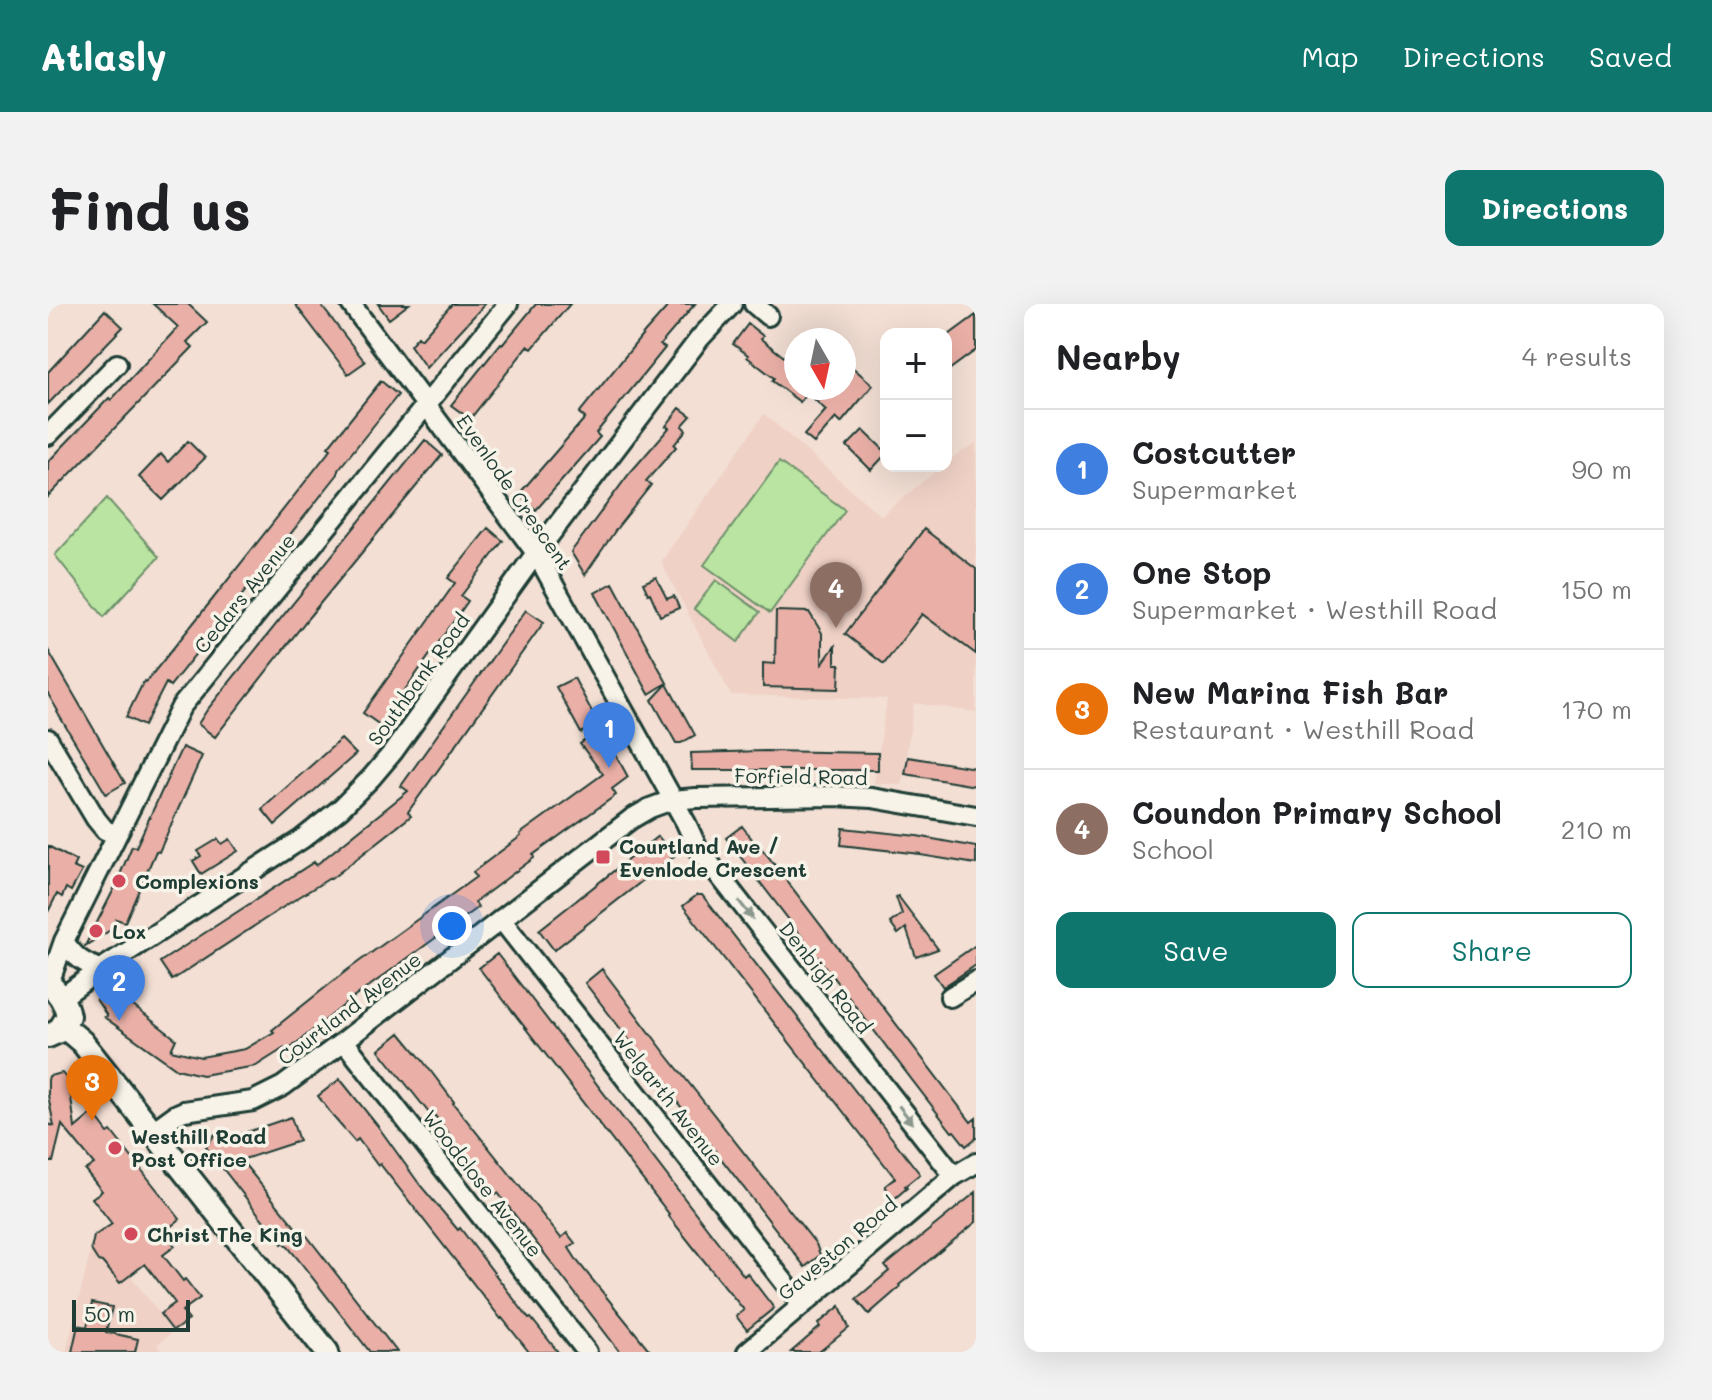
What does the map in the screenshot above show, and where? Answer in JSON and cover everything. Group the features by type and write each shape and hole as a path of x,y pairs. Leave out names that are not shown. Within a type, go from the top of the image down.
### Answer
{"street":[{"name":"Evenlode Crescent","path":"351,304 536,553 672,800"},
{"name":"Cedars Avenue","path":"52,988 64,941 181,707 508,304"},
{"name":"Southbank Road","path":"52,988 101,969 302,839 341,808 371,778 536,553 700,338 732,304"},
{"path":"48,435 117,364"},
{"path":"48,739 96,819 105,830 117,835"},
{"name":"Forfield Road","path":"672,800 835,796 872,798 976,816"},
{"name":"Courtland Avenue","path":"153,1131 184,1111 253,1101 283,1086 631,819 672,800"},
{"name":"Denbigh Road","path":"672,800 697,847 954,1176"},
{"name":"Welgarth Avenue","path":"501,919 802,1305"},
{"path":"64,941 72,954 101,969"},
{"path":"950,997 976,981"},
{"path":"52,988 68,1016 56,1031 82,1042 327,1352"},
{"name":"Woodclose Avenue","path":"344,1041 587,1352"},
{"name":"Gaveston Road","path":"747,1352 954,1176 976,1163"}],"shaded area":[{"path":"764,414 881,516 935,472 952,472 952,458 976,443 976,712 914,703 902,785 874,783 887,699 731,695 661,562"},
{"path":"91,1250 120,1283 130,1275 173,1331 157,1345 162,1352 66,1352"}],"green space":[{"path":"779,462 845,510 770,613 704,565"},
{"path":"107,498 159,557 104,617 55,555"},
{"path":"716,580 760,612 738,642 694,609"}],"building":[{"path":"153,304 188,304 207,322 187,342 193,347 48,497 48,462 178,327"},
{"path":"295,304 320,304 365,362 348,374"},
{"path":"378,304 409,304 389,319"},
{"path":"452,304 485,304 426,368 410,345 418,336 421,339"},
{"path":"536,304 570,304 532,349 528,346 470,419 451,405"},
{"path":"670,304 695,304 660,345 665,348 596,433 600,437 536,510 519,494 585,418 579,413"},
{"path":"105,310 123,327 48,404 48,372"},
{"path":"976,315 976,350 952,368 952,333"},
{"path":"748,324 763,336 761,339 784,357 784,390 772,381 774,378 733,344"},
{"path":"856,370 873,385 841,423 836,418 814,443 804,435 826,410 815,400 856,400"},
{"path":"381,381 398,395 170,686 166,683 144,726 126,717 144,681 212,600"},
{"path":"680,408 691,416 682,426 686,430 674,445 676,447 646,481 651,485 585,575 571,552 629,474 669,428 666,426"},
{"path":"863,430 880,446 880,460 871,470 847,446"},
{"path":"425,440 442,455 215,737 198,724 207,710"},
{"path":"188,441 205,458 163,500 139,477 161,454 168,462"},
{"path":"488,528 503,541 461,596 468,601 380,725 363,713 455,583 448,578"},
{"path":"924,529 976,569 976,654 922,614 884,664 845,634"},
{"path":"656,577 667,599 674,596 679,608 660,616 643,583"},
{"path":"613,583 667,683 649,694 595,593"},
{"path":"526,610 544,622 408,812 411,816 331,879 172,980 160,962 314,862 316,865 408,791 401,786"},
{"path":"776,611 809,612 822,633 822,664 835,646 835,664 840,664 839,689 763,687 763,663 775,664"},
{"path":"48,650 125,783 106,794 48,694"},
{"path":"574,678 598,723 581,733 556,687"},
{"path":"667,684 695,735 681,743 676,743 652,700"},
{"path":"592,735 605,752 611,746 628,777 612,789 616,795 475,902 478,907 353,998 288,1050 286,1047 256,1066 202,1075 177,1069 104,1017 107,1016 96,999 127,980 135,993 124,999 176,1039 171,1050 201,1057 245,1049 274,1032 272,1030 346,971 476,877 473,872 603,774 580,744"},
{"path":"341,739 356,754 275,825 262,809"},
{"path":"182,747 202,756 125,922 116,919 112,929 85,946 132,846 136,847"},
{"path":"691,753 878,753 878,770 692,770"},
{"path":"908,757 976,768 976,786 905,774"},
{"path":"742,826 971,1122 976,1118 976,1138 966,1146 952,1132 726,838"},
{"path":"843,828 917,836 976,847 976,864 841,845"},
{"path":"658,836 674,856 554,950 539,930"},
{"path":"218,839 222,844 230,839 238,851 201,874 193,861 201,856 198,851"},
{"path":"48,846 76,861 73,867 82,871 71,891 66,888 62,897 57,894 48,912"},
{"path":"697,895 702,895 920,1174 894,1199 885,1186 895,1178 683,906"},
{"path":"898,896 938,949 916,957 906,928 898,934 890,923 902,914"},
{"path":"976,945 976,965 943,987 934,974"},
{"path":"497,954 744,1276 747,1273 774,1308 747,1330 736,1316 744,1310 479,968"},
{"path":"602,969 816,1244 820,1255 805,1267 585,983"},
{"path":"400,1033 561,1238 567,1233 575,1243 569,1248 578,1262 651,1352 620,1352 498,1193 379,1050"},
{"path":"62,1073 69,1082 75,1128 93,1113 108,1133 111,1131 180,1219 164,1232 175,1246 163,1255 200,1298 182,1311 189,1320 173,1331 160,1314 175,1303 145,1264 120,1283 91,1250 94,1236 112,1224 92,1198 102,1191 85,1170 94,1164 62,1125 53,1162 48,1162 48,1124 54,1126 48,1080 49,1076"},
{"path":"340,1079 420,1185 458,1230 460,1228 558,1352 529,1352 380,1164 378,1166 358,1139 355,1142 336,1120 318,1096"},
{"path":"291,1117 299,1141 241,1160 304,1238 307,1236 397,1352 370,1352 206,1147 215,1134 235,1136"},
{"path":"976,1192 976,1222 899,1285 869,1314 856,1299 889,1271 885,1266"},
{"path":"92,1303 112,1307 106,1332 138,1339 135,1352 72,1352 78,1325 87,1327"},
{"path":"840,1306 849,1328 819,1352 791,1352 820,1327 818,1324"}],"place":[{"name":"Coundon Primary School","path":"836,628"},
{"name":"Costcutter","path":"609,768"},
{"name":"Courtland Ave / Evenlode Crescent","path":"603,857"},
{"name":"Complexions","path":"119,881"},
{"name":"Lox","path":"96,931"},
{"name":"One Stop","path":"119,1021"},
{"name":"New Marina Fish Bar","path":"92,1121"},
{"name":"Westhill Road Post Office","path":"115,1148"},
{"name":"Christ The King","path":"131,1234"}]}
